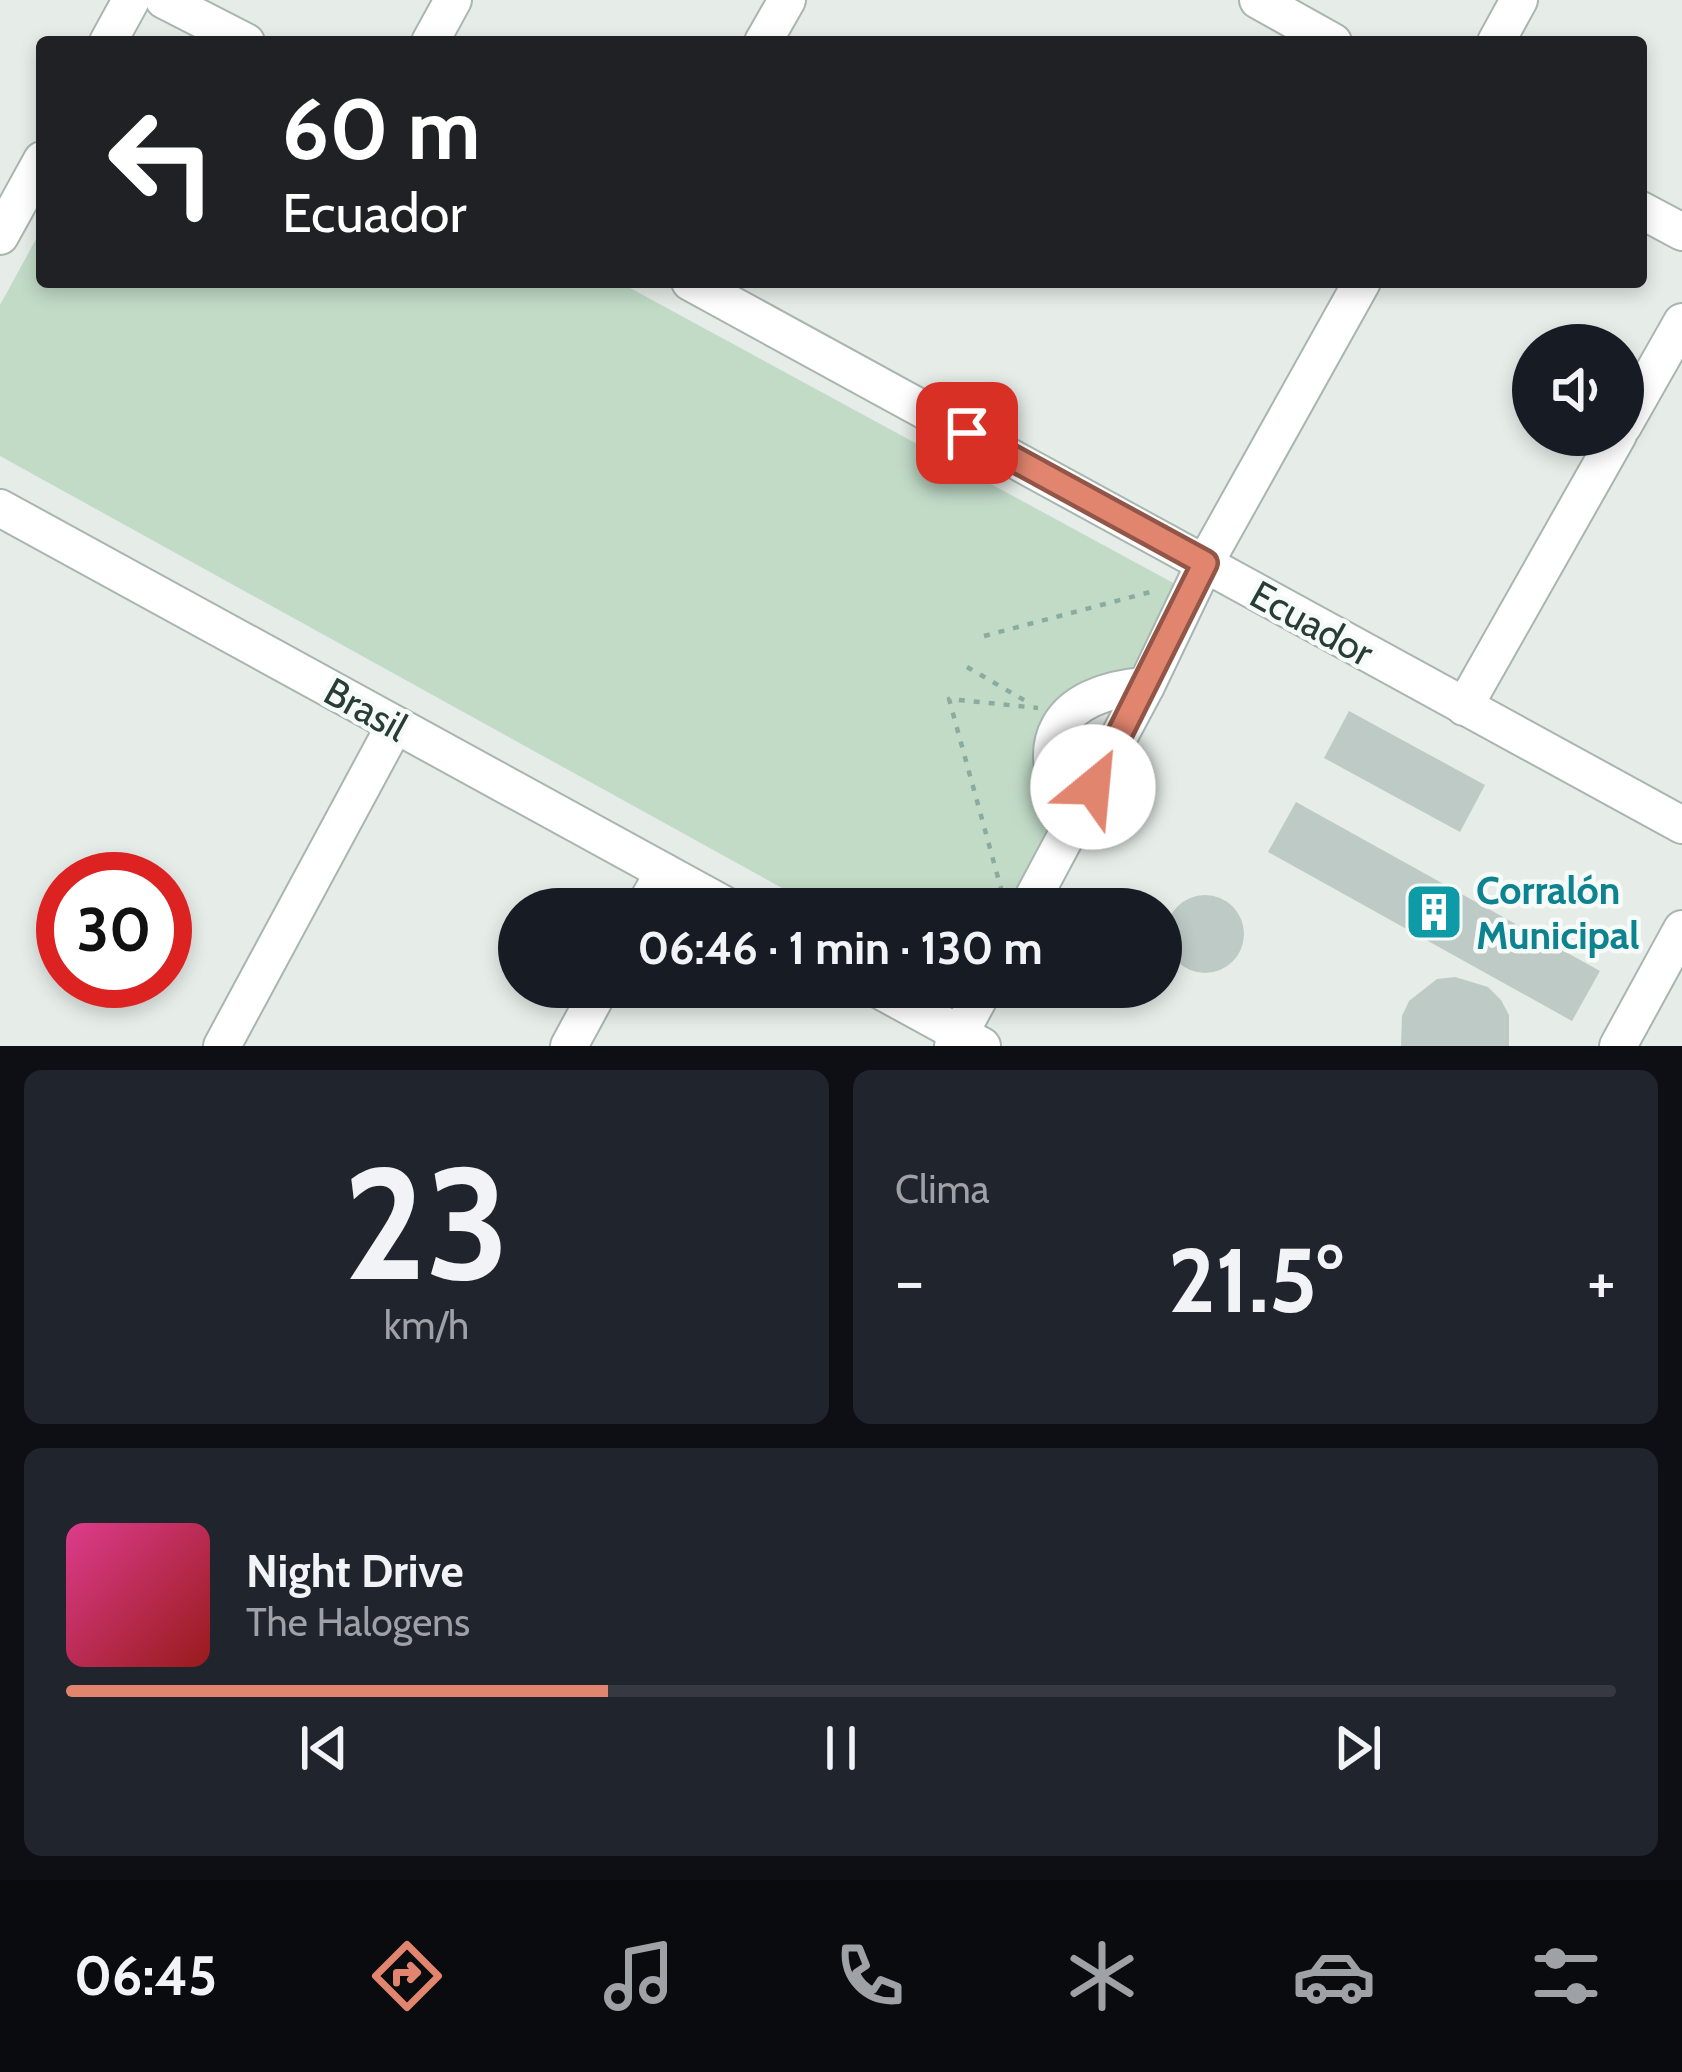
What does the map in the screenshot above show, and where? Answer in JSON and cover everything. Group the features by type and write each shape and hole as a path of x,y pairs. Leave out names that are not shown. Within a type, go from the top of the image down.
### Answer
{"street":[{"path":"111,36 131,0"},
{"path":"164,0 234,36"},
{"path":"433,36 453,0"},
{"path":"766,36 787,0"},
{"path":"1258,0 1323,36"},
{"path":"1499,36 1519,0"},
{"path":"0,236 36,171"},
{"path":"1647,213 1682,232"},
{"name":"Ecuador","path":"701,288 1682,825"},
{"path":"1038,888 1205,563 1359,288"},
{"path":"1644,389 1682,322"},
{"path":"1464,707 1606,456"},
{"name":"Brasil","path":"0,508 693,888"},
{"path":"1075,821 1057,793 1047,713 1089,696 1146,686"},
{"path":"222,1046 395,725"},
{"path":"655,888 664,872"},
{"path":"1618,1046 1682,929"},
{"path":"568,1046 589,1008"},
{"path":"909,1008 965,1042 977,1008"}],"path":[{"path":"984,636 1156,590"},
{"path":"967,668 1047,713"},
{"path":"1000,888 949,699 1047,713"}],"green space":[{"path":"36,239 36,288 630,288 1177,585 1130,672 1096,677 1073,690 1048,721 1040,759 1047,799 1056,817 1018,888 782,888 0,456 0,305"}],"building":[{"path":"1349,711 1485,785 1460,832 1324,758"},
{"name":"Corralón Municipal","path":"1296,802 1600,971 1572,1021 1268,852"},
{"path":"1205,895 1220,898 1241,919 1244,934 1233,962 1205,973 1182,965 1182,903"},
{"path":"1455,977 1488,987 1501,1000 1509,1015 1509,1046 1401,1046 1402,1016 1409,1001 1437,979"}],"place":[{"name":"Corralón Municipal","path":"1434,912"}],"route":[{"path":"967,433 1205,563 1093,787"}]}
